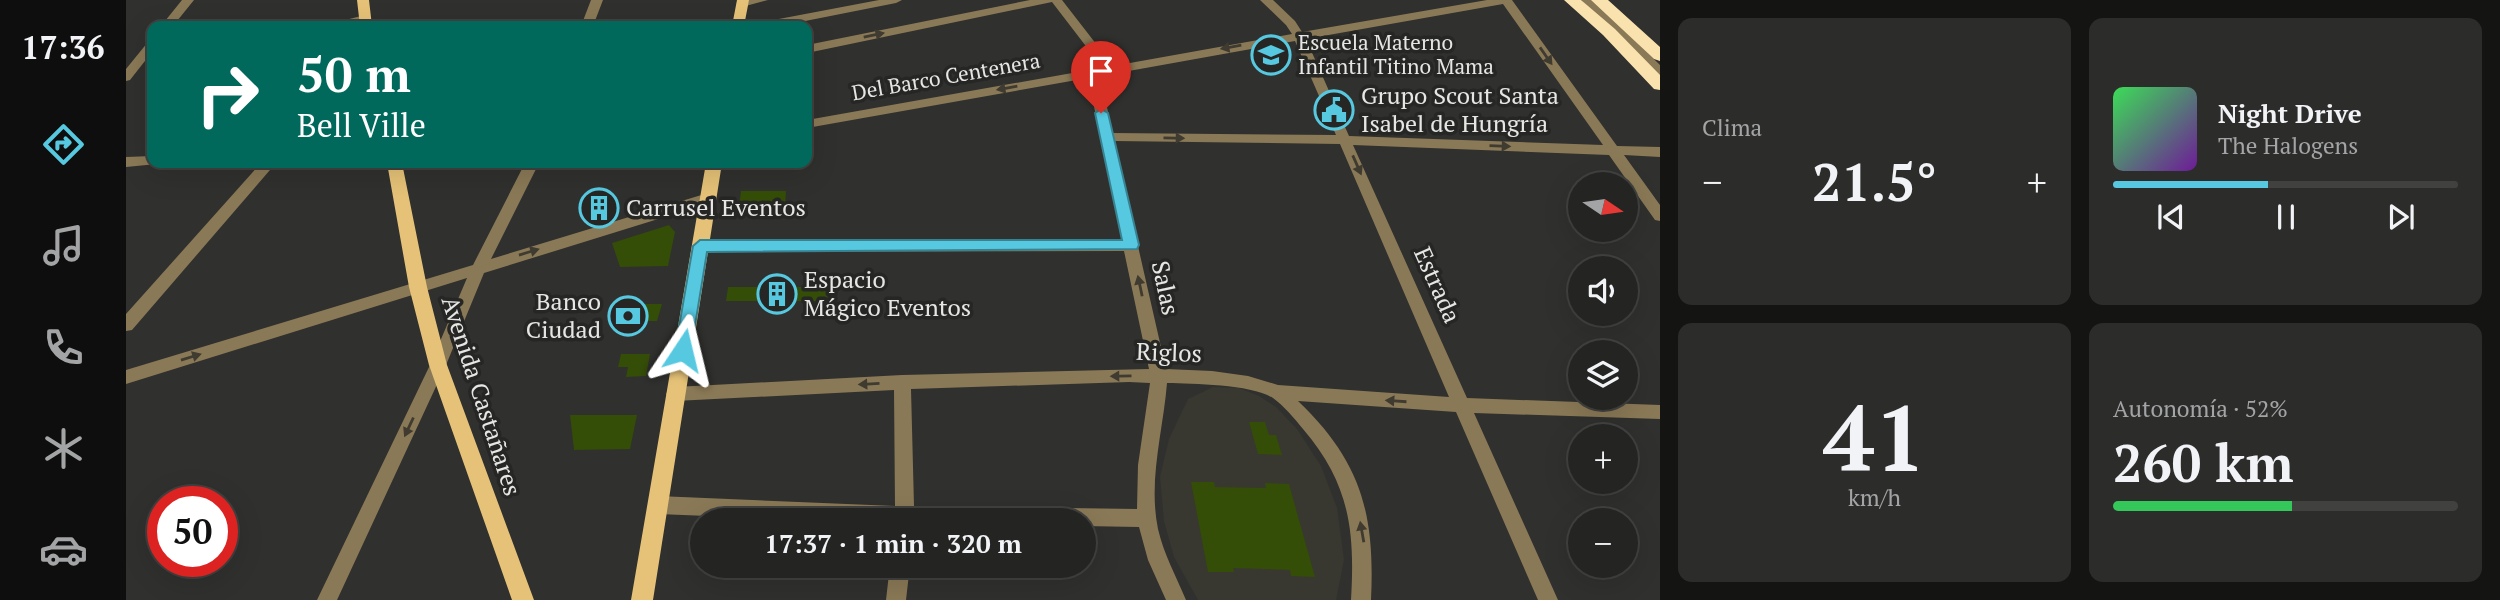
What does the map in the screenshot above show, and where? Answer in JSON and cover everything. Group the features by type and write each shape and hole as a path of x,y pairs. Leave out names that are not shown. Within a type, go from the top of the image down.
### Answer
{"highway":[{"path":"1572,0 1609,32 1660,85"},
{"path":"1599,0 1660,56"}],"main road":[{"path":"363,0 365,21"},
{"path":"739,21 742,2"},
{"name":"Avenida Castañares","path":"395,168 418,287 438,365 523,600"},
{"path":"642,600 713,168"}],"street":[{"path":"171,21 188,0"},
{"path":"589,21 597,0"},
{"path":"742,2 762,0"},
{"path":"789,21 896,0"},
{"path":"812,48 1047,0"},
{"name":"Salas","path":"1056,0 1101,58 1094,72 1158,377 1158,404 1146,477 1147,518 1157,554 1176,600"},
{"name":"Estrada","path":"1266,0 1291,23 1298,36 1464,405 1548,600"},
{"path":"1506,0 1660,216"},
{"name":"Del Barco Centenera","path":"812,123 1506,0"},
{"path":"1587,0 1660,72"},
{"path":"130,72 147,51"},
{"path":"130,72 147,65"},
{"path":"1106,137 1346,140 1660,152"},
{"path":"126,162 147,161"},
{"path":"126,325 264,168"},
{"path":"327,600 438,365 479,267 529,168"},
{"path":"126,377 708,198"},
{"path":"700,246 1131,245"},
{"name":"Riglos","path":"676,394 902,382 1158,377 1248,383 1278,392 1464,405 1660,412"},
{"path":"902,382 905,508"},
{"path":"1278,392 1308,419 1331,448 1351,487 1364,541 1362,600"},
{"path":"658,505 720,508"},
{"path":"1096,518 1147,518"},
{"path":"896,600 899,578"}],"shaded area":[{"path":"1213,387 1239,388 1276,407 1297,429 1321,466 1337,508 1344,560 1336,600 1198,600 1174,557 1164,521 1160,477 1169,439 1188,399"}],"building":[{"path":"741,191 786,191 785,207 739,207"},
{"name":"Carrusel Eventos","path":"604,193 613,217 593,223 584,199"},
{"path":"669,225 675,232 668,266 620,267 612,243"},
{"name":"Espacio Mágico Eventos","path":"728,287 828,287 827,301 726,301"},
{"name":"Banco Ciudad","path":"615,304 662,304 657,321 610,321"},
{"path":"621,354 650,354 646,376 626,377 628,367 618,367"},
{"path":"570,415 637,415 630,449 574,450"},
{"path":"1249,422 1265,422 1269,435 1276,435 1282,455 1258,454"},
{"path":"1191,482 1214,482 1215,487 1266,488 1265,483 1289,484 1315,577 1291,576 1290,570 1233,568 1234,572 1208,572"}],"place":[{"name":"Escuela Materno Infantil Titino Mama","path":"1271,55"},
{"name":"Grupo Scout Santa Isabel de Hungría","path":"1334,110"},
{"name":"Carrusel Eventos","path":"599,208"},
{"name":"Espacio Mágico Eventos","path":"777,294"},
{"name":"Banco Ciudad","path":"628,316"}],"route":[{"path":"683,350 700,246 1131,245 1101,113"}]}
